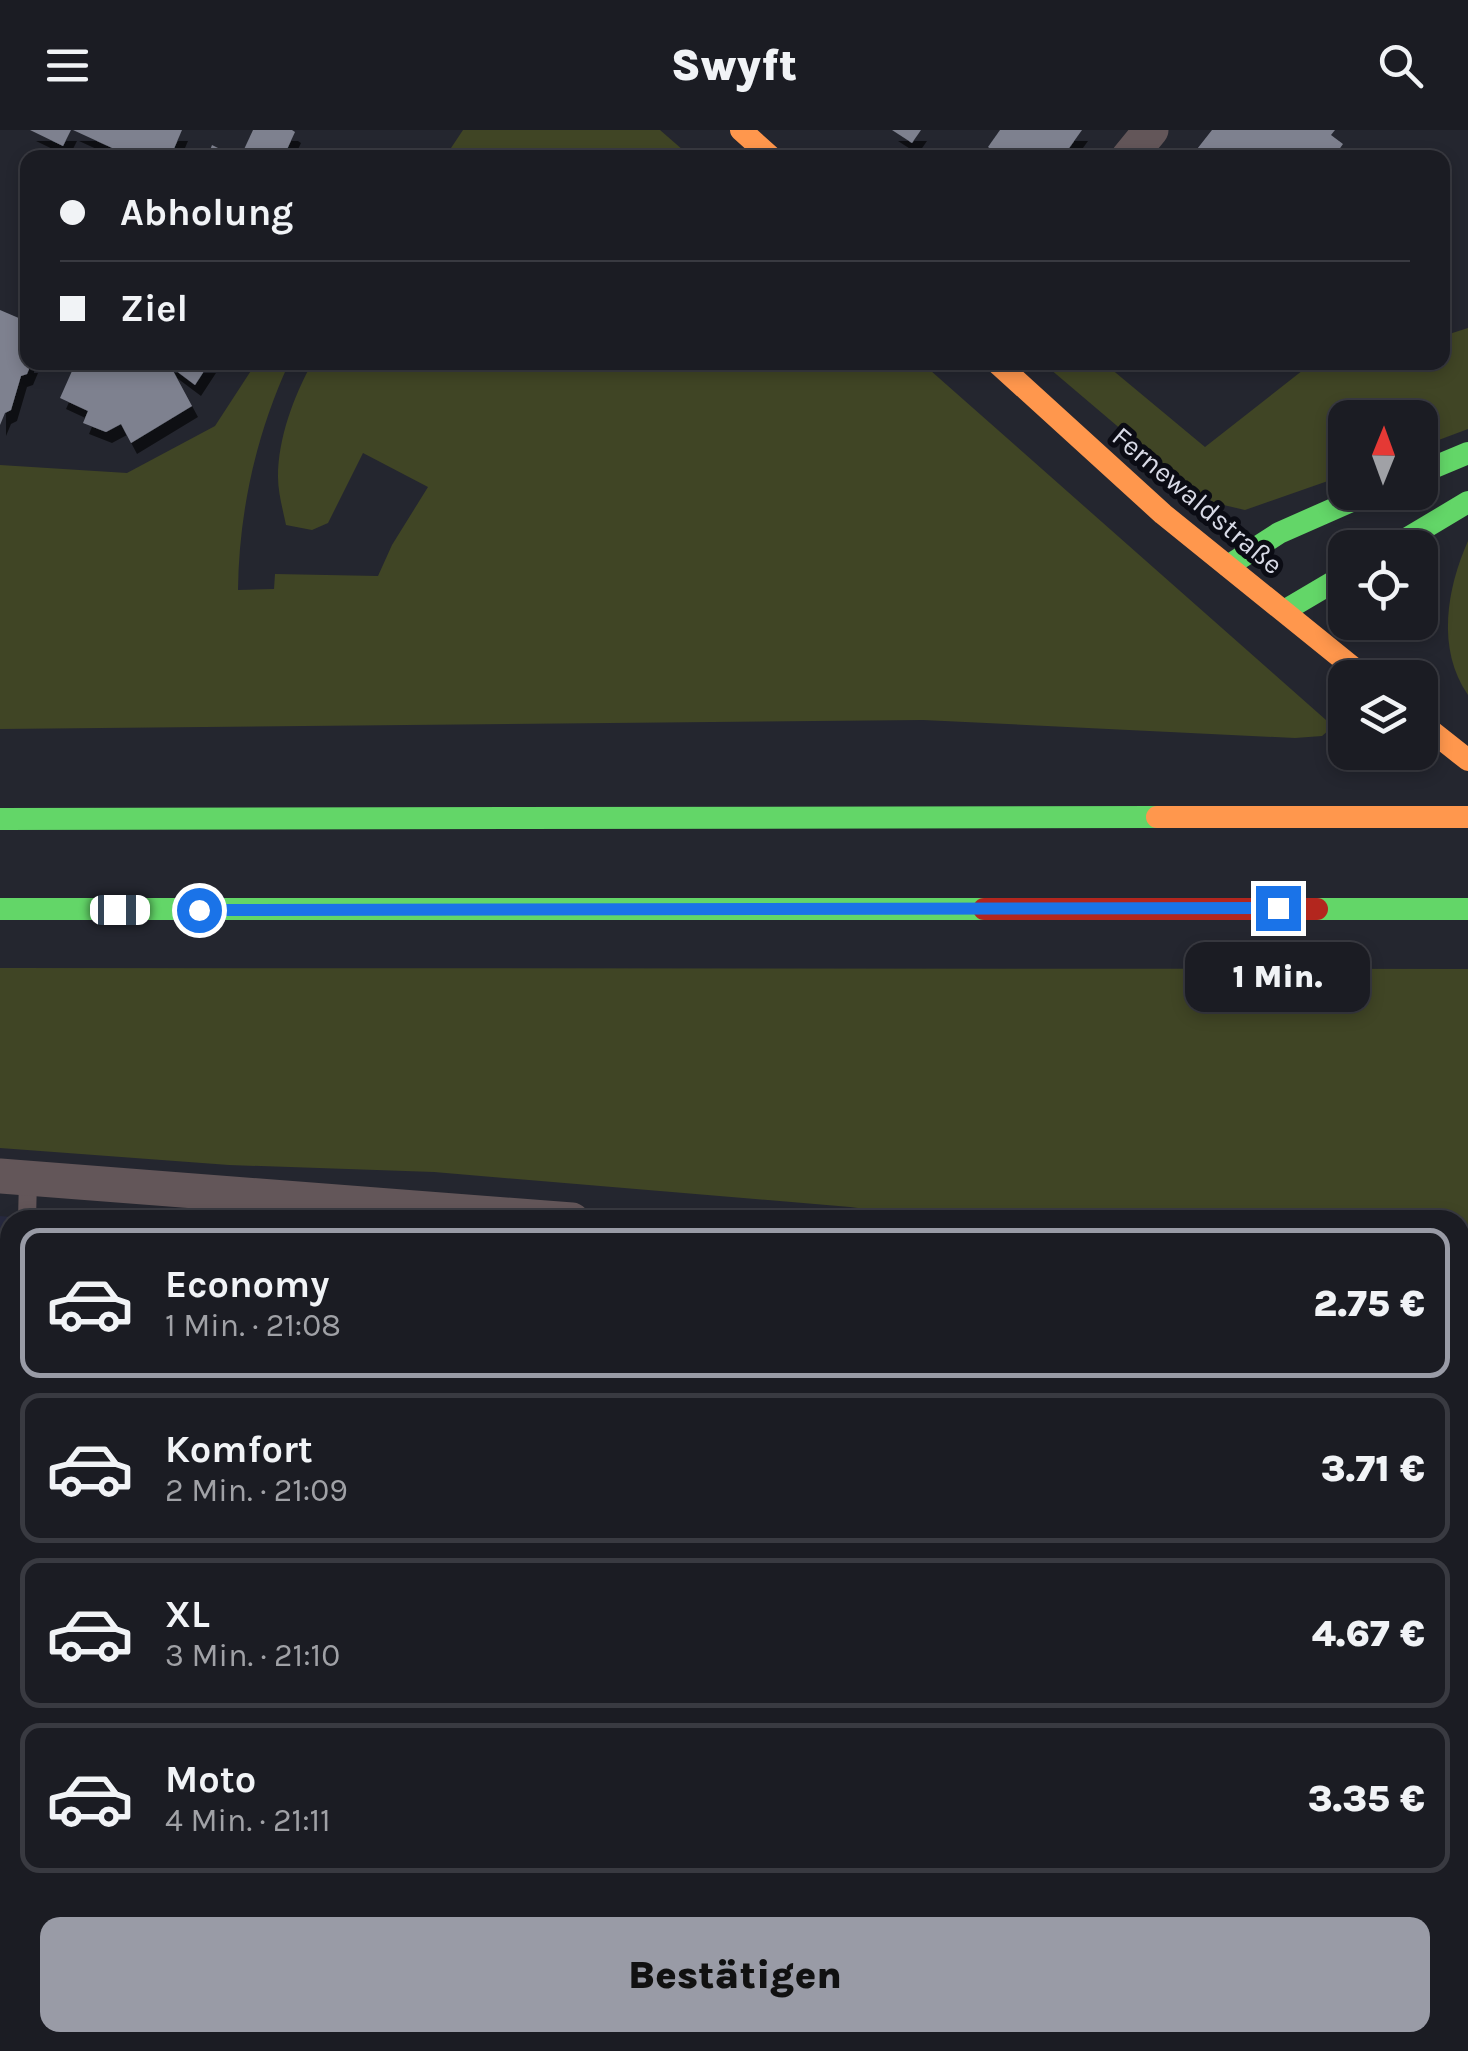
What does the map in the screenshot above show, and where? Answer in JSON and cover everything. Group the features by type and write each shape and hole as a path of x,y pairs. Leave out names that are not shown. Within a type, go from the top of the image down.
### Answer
{"main road":[{"path":"741,130 763,150"},
{"name":"Fernewaldstraße","path":"1005,370 1163,514 1344,660"},
{"path":"1438,466 1468,453"},
{"path":"1421,530 1468,502"},
{"path":"1228,566 1248,548 1275,533 1329,510"},
{"path":"1284,611 1328,585"},
{"path":"1438,737 1468,760"},
{"path":"0,819 1468,817"},
{"path":"0,909 1468,909"}],"street":[{"path":"1135,150 1151,130"},
{"path":"14,1177 385,1210"}],"lane":[{"path":"14,1177 24,1210"}],"green space":[{"path":"463,130 660,130 683,150 450,150"},
{"path":"1468,328 1468,429 1438,440 1438,400 1328,400 1328,481 1245,510 1215,503 1189,487 1051,370 1112,370 1205,447 1303,370 1450,370 1450,334"},
{"path":"251,370 286,370 267,418 252,474 242,531 238,590 274,589 275,574 378,576 428,487 363,453 328,523 312,530 286,525 278,483 281,447 293,403 309,370 930,370 1326,720 1328,731 1322,736 1295,738 923,720 0,729 0,465 127,473 215,426"},
{"path":"1468,541 1468,695 1452,658 1448,618 1455,578"},
{"path":"0,968 1468,969 1468,1210 874,1210 434,1172 229,1165 0,1148"}],"building":[{"path":"30,130 71,130 63,146"},
{"path":"73,130 182,130 173,150 117,150"},
{"path":"253,130 295,132 287,150 244,150"},
{"path":"892,130 921,130 912,143"},
{"path":"1000,130 1082,130 1068,150 988,147"},
{"path":"1212,130 1335,130 1331,135 1343,144 1339,150 1196,150"},
{"path":"0,310 20,319 20,370 29,370 21,376 11,410 5,413 0,425"},
{"path":"72,370 173,370 192,406 131,443 121,424 106,432 83,423 88,411 60,398"},
{"path":"175,370 205,370 195,385"}],"traffic: fast":[{"path":"1438,466 1468,453"},
{"path":"1421,530 1468,502"},
{"path":"1228,566 1279,533 1331,510"},
{"path":"1284,611 1328,585"},
{"path":"0,819 1157,817"},
{"path":"0,909 984,909"},
{"path":"1317,909 1468,909"}],"traffic: slow":[{"path":"741,130 763,150"},
{"path":"1005,370 1163,514 1344,660"},
{"path":"1438,736 1468,760"},
{"path":"1157,817 1468,817"}],"traffic: jam":[{"path":"984,909 1317,909"}],"route":[{"path":"199,910 1278,908"}]}
